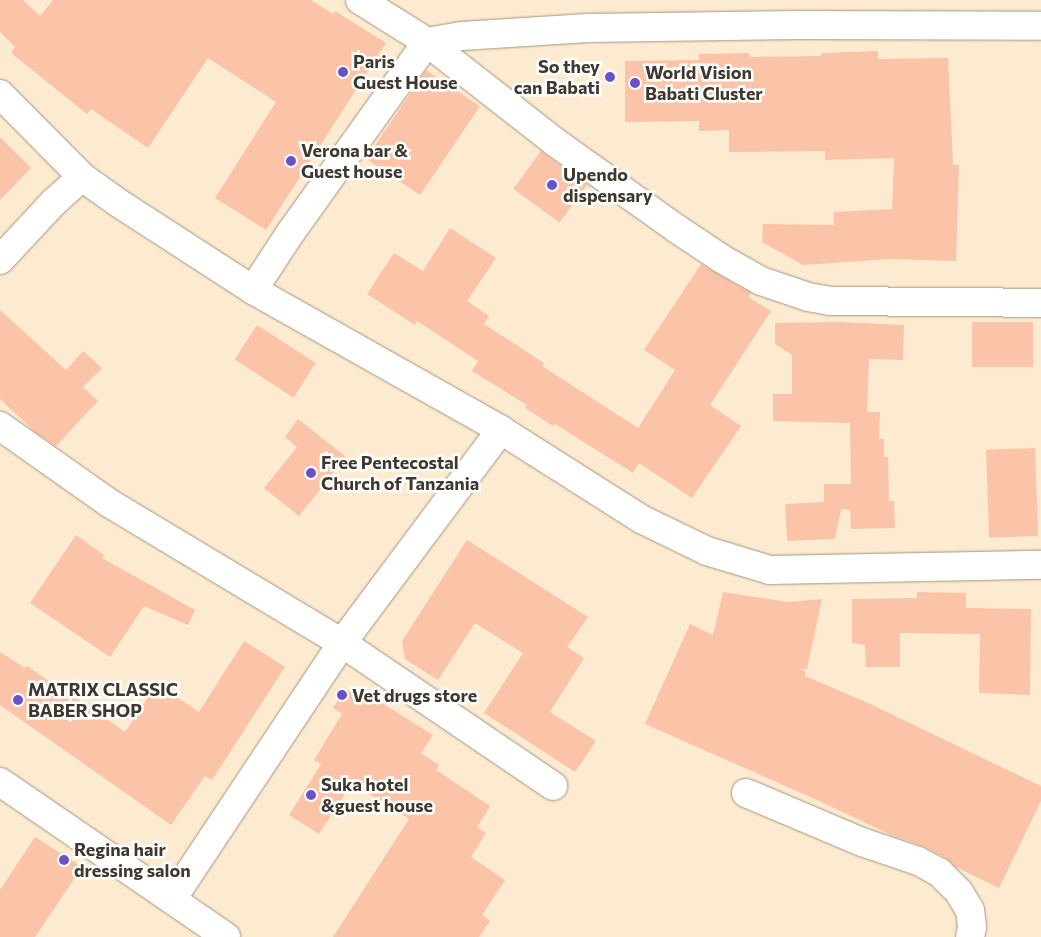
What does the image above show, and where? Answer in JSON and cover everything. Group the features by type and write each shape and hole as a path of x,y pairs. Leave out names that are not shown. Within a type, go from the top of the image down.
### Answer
{"street":[{"path":"360,0 427,42 555,142 722,259 761,281 808,297 830,301 1041,303"},
{"path":"253,290 290,232 427,42 470,35 588,28 797,25 1041,26"},
{"path":"0,94 82,177 117,202 253,290 501,430 641,519 708,551 770,570 1041,565"},
{"path":"0,260 53,203 82,177"},
{"path":"0,426 109,502 342,643 552,786"},
{"path":"172,899 342,643 501,430"},
{"path":"0,782 226,937"},
{"path":"746,793 862,842 918,861 939,872 959,892 970,910 972,927 970,937"}],"building":[{"path":"0,0 23,0 40,16 53,0 311,0 333,14 335,11 386,43 266,230 215,198 276,102 208,58 148,148 91,109 87,114 11,53 15,47 0,32"},
{"path":"878,51 878,59 948,58 953,165 959,165 956,261 890,259 803,265 762,242 763,224 834,225 834,212 892,209 894,158 825,160 825,151 729,152 729,130 699,131 699,121 625,122 625,61 699,60 699,54 749,53 749,57 821,56 821,53"},
{"path":"426,70 480,106 420,195 366,159"},
{"path":"0,137 31,168 0,200"},
{"name":"Upendo dispensary","path":"541,151 587,185 559,223 513,189"},
{"path":"450,228 496,258 467,301 489,316 484,324 544,363 542,366 638,428 675,370 644,350 701,264 751,293 748,297 771,311 710,405 741,426 692,498 639,463 633,473 555,424 553,426 525,408 527,405 472,371 478,361 417,321 415,325 367,294 394,253 423,271"},
{"path":"0,310 66,370 83,351 102,368 83,387 98,401 56,446 35,432 0,399"},
{"path":"841,322 904,325 903,360 869,359 867,412 880,412 879,439 884,439 884,457 888,457 889,501 894,501 895,528 851,529 850,510 841,509 835,539 787,541 785,504 824,502 824,484 851,484 850,423 773,421 773,394 792,394 792,355 775,344 775,323"},
{"path":"972,322 1033,322 1033,367 972,367"},
{"path":"257,325 316,363 293,398 235,359"},
{"path":"298,419 346,457 299,516 264,488 297,447 285,437"},
{"path":"1035,448 1038,536 989,538 986,450"},
{"path":"76,535 104,555 102,558 195,610 188,625 144,606 110,657 30,603"},
{"path":"467,540 588,617 567,647 584,658 550,712 596,741 575,772 484,713 523,653 475,623 438,680 405,659 402,641"},
{"path":"723,592 788,602 822,599 807,669 799,669 806,672 805,676 866,702 1041,786 1041,801 999,888 956,867 946,858 925,847 891,835 645,724 690,624 713,635"},
{"path":"917,592 966,593 966,608 1031,609 1030,695 979,693 980,634 900,633 900,667 866,667 865,645 852,643 852,599 917,598"},
{"path":"244,641 285,667 212,780 205,776 171,825 0,705 0,652 25,668 27,666 125,732 157,684 199,712"},
{"path":"358,688 433,735 421,753 439,765 436,770 490,806 477,827 486,833 471,857 505,880 482,915 490,921 479,937 333,937 409,819 352,783 319,834 289,815 321,764 314,760 342,714 333,708 345,689 354,694"},
{"path":"35,837 82,867 35,937 0,937 0,890"}],"place":[{"name":"Paris Guest House","path":"343,72"},
{"name":"So they can Babati","path":"610,77"},
{"name":"World Vision Babati Cluster","path":"635,83"},
{"name":"Verona bar & Guest house","path":"291,161"},
{"name":"Upendo dispensary","path":"552,185"},
{"name":"Free Pentecostal Church of Tanzania","path":"311,473"},
{"name":"Vet drugs store","path":"342,695"},
{"name":"MATRIX CLASSIC BABER SHOP","path":"18,700"},
{"name":"Suka hotel &guest house","path":"311,795"},
{"name":"Regina hair dressing salon","path":"64,860"}]}
